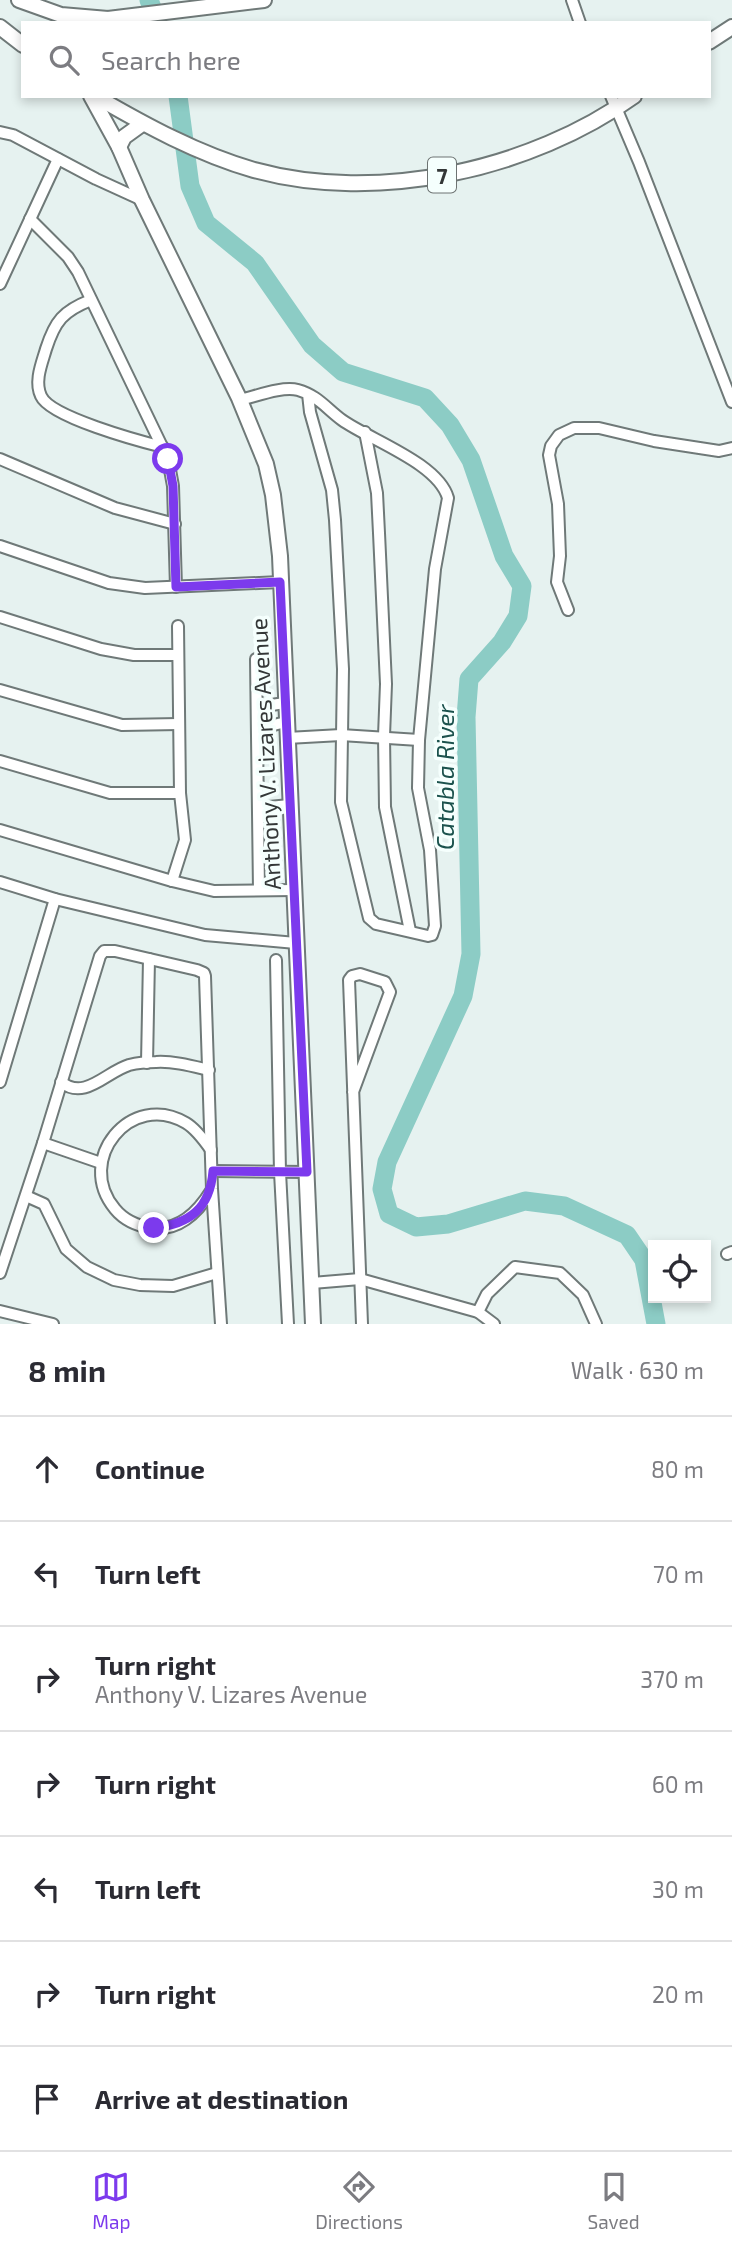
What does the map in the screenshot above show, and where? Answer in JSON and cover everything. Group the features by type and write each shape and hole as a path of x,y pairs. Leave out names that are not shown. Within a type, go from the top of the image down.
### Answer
{"main road":[{"path":"22,2 61,15 108,19 264,0"},
{"path":"22,2 44,21"},
{"path":"100,21 108,19"},
{"path":"0,27 21,43"},
{"path":"711,41 732,27"},
{"name":"Anthony V. Lizares Avenue","path":"94,98 240,400 266,464 273,495 280,556 313,1324"},
{"name":"7","path":"96,98 161,133 267,173 320,180 385,182 450,174 517,156 573,132 614,102"},
{"path":"119,147 124,137 142,124"}],"street":[{"path":"572,0 579,21"},
{"path":"614,102 732,402"},
{"path":"0,132 13,135 142,200"},
{"path":"0,284 58,159"},
{"path":"30,219 68,257 163,447 171,472 176,587"},
{"path":"91,300 74,307 57,321 40,370 38,382 43,401 113,434 163,447"},
{"path":"240,400 291,389 308,394 341,419 425,470 444,488 448,498 435,569 419,740 418,788 430,850 435,926 432,935 428,936 376,924 369,918 341,802 343,669 332,490 310,412 308,394"},
{"path":"568,610 557,582 560,556 559,516 549,455 551,446 559,435 575,428 600,428 688,447 719,451 732,448"},
{"path":"365,432 378,506 386,684 385,807 410,931"},
{"path":"0,459 115,508 175,524"},
{"path":"0,546 109,583 145,588 280,582"},
{"path":"0,617 101,649 134,655 178,655"},
{"path":"172,881 185,840 180,793 178,626"},
{"path":"256,659 259,890"},
{"path":"0,690 122,724 179,724"},
{"path":"257,707 285,703"},
{"path":"257,729 286,722"},
{"path":"287,738 341,735 419,740"},
{"path":"0,761 110,793 180,793"},
{"path":"258,808 290,805"},
{"path":"0,831 214,891 294,890"},
{"path":"0,882 55,900 205,935 296,943"},
{"path":"0,1082 55,900"},
{"path":"0,1273 100,956 110,950 204,973 212,1189 221,1324"},
{"path":"147,1063 149,959"},
{"path":"276,960 280,1172 288,1324"},
{"path":"353,1092 390,992 386,982 360,974 349,980 353,1092 360,1279 362,1324"},
{"path":"61,1082 69,1088 83,1089 127,1066 147,1063 180,1064 209,1070"},
{"path":"211,1150 200,1135 186,1123 169,1116 150,1115 132,1120 117,1131 106,1146 100,1163 101,1182 107,1200 120,1215 136,1225 154,1228 173,1226 190,1218 212,1189"},
{"path":"43,1143 100,1163"},
{"path":"213,1171 307,1172"},
{"path":"26,1196 44,1204 66,1249 88,1267 114,1280 139,1285 173,1286 217,1273"},
{"path":"478,1312 487,1294 515,1267 560,1273 583,1295 596,1324"},
{"path":"312,1283 360,1279 478,1312 494,1324"},
{"path":"0,1311 53,1324"}],"waterway":[{"name":"Catabla River","path":"149,0 157,21"},
{"name":"Catabla River","path":"178,98 190,186 206,223 255,263 312,345 343,372 425,398 450,425 471,460 504,556 522,586 518,616 502,642 469,679 466,717 471,954 463,996 387,1162 382,1189 389,1214 416,1227 448,1224 525,1201 564,1206 627,1235 644,1260 656,1324"}],"route":[{"path":"154,1228 173,1226 190,1218 212,1189 213,1171 307,1172 280,582 176,587 173,486 168,459"}]}
